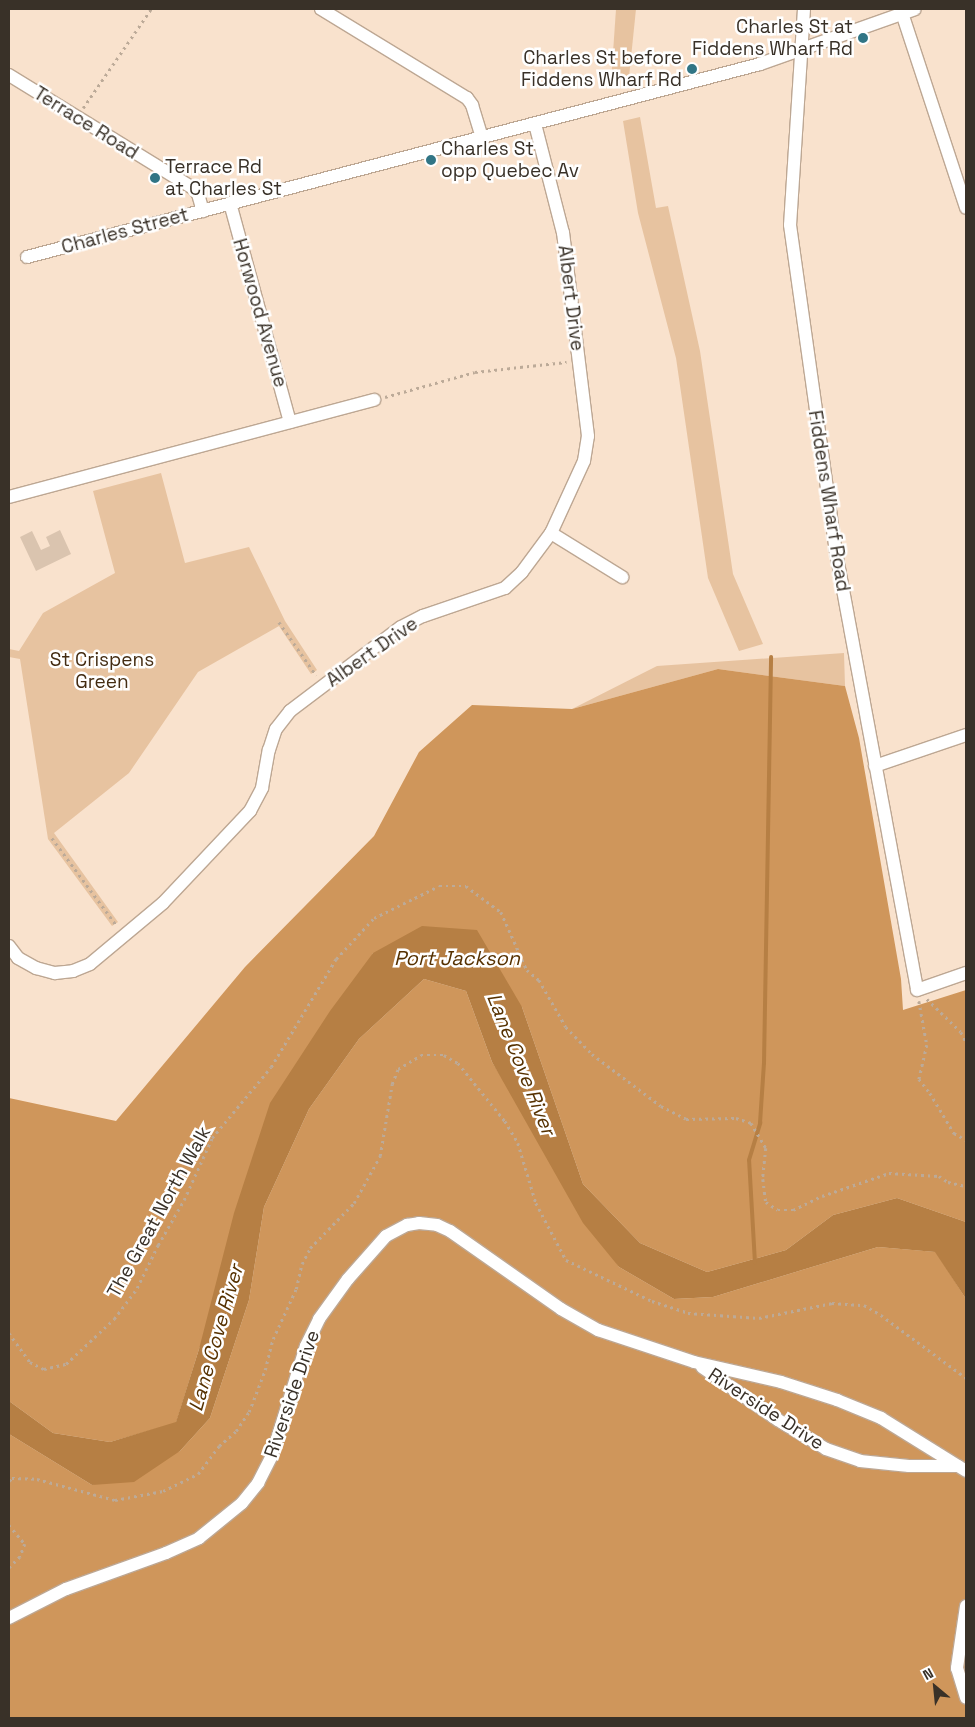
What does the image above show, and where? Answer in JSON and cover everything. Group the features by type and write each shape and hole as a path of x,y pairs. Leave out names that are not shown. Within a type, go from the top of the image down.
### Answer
{"street":[{"path":"321,9 467,98 472,105 482,137"},
{"name":"Fiddens Wharf Road","path":"804,9 790,224 836,552 917,990"},
{"name":"Charles Street","path":"28,257 760,64 915,9"},
{"path":"902,13 966,208"},
{"name":"Terrace Road","path":"9,75 193,188 198,194 203,211"},
{"name":"Albert Drive","path":"9,946 18,958 36,968 55,973 73,971 90,964 163,903 250,811 262,788 269,750 276,730 290,711 402,627 423,616 505,588 522,572 551,533 584,461 588,436 563,233 535,124"},
{"name":"Horwood Avenue","path":"230,204 290,422"},
{"path":"9,498 374,400"},
{"path":"551,533 622,577"},
{"path":"875,766 966,735"},
{"path":"917,990 966,974"},
{"name":"Riverside Drive","path":"9,1618 66,1589 166,1553 199,1538 242,1504 258,1483 269,1461 306,1346 319,1318 374,1247 386,1236 407,1225 429,1224 450,1231 588,1325 694,1362 781,1382 837,1400 881,1418 962,1468"},
{"name":"Riverside Drive","path":"694,1362 778,1420 826,1450 870,1462 962,1468"},
{"path":"966,1606 957,1668 966,1698"}],"path":[{"path":"77,117 151,9"},
{"path":"374,400 475,372 579,360"},
{"path":"279,622 324,686"},
{"path":"52,838 124,936"},
{"name":"The Great North Walk","path":"9,1333 30,1362 44,1369 66,1364 114,1319 137,1288 158,1244 184,1200 212,1138 271,1067 336,959 374,918 439,886 466,886 500,912 527,970 538,980 566,1026 600,1060 661,1106 686,1120 736,1118 751,1123 766,1148 763,1179 766,1202 778,1210 793,1210 822,1196 889,1173 939,1176 948,1182 966,1186"},
{"path":"917,990 960,1032 966,1042"},
{"path":"917,990 927,1045 919,1080 930,1093 954,1133 966,1140"},
{"path":"9,1481 12,1478 37,1479 115,1500 163,1492 198,1474 219,1446 236,1431 249,1412 265,1370 273,1339 290,1303 302,1264 310,1248 354,1203 380,1156 392,1084 398,1069 422,1055 444,1055 463,1069 504,1121 518,1143 536,1203 566,1260 576,1266 624,1286 652,1301 688,1313 759,1318 832,1302 864,1305 881,1315 966,1378"},
{"path":"9,1525 25,1544 20,1557 9,1568"}],"green space":[{"path":"616,9 636,9 629,77 611,82"},
{"path":"640,117 656,208 668,206 700,351 733,574 763,644 739,651 708,578 676,358 638,213 623,121"},
{"name":"St Crispens Green","path":"161,473 185,563 249,547 285,621 317,670 311,674 279,626 198,672 129,773 54,833 118,922 112,926 48,839 20,659 9,657 9,649 19,651 43,613 115,573 93,491"},
{"path":"844,653 845,686 718,669 572,709 657,666"}],"shaded area":[{"path":"718,669 845,686 859,738 901,979 903,1010 966,990 966,1222 897,1198 833,1215 786,1250 707,1272 640,1243 583,1184 522,1007 373,953 199,1349 176,1423 110,1442 53,1433 9,1401 9,1098 116,1121 245,967 374,836 419,752 472,705 572,709"},
{"path":"424,979 466,991 492,1062 619,1267 674,1299 713,1297 878,1247 936,1252 966,1299 966,1718 9,1718 9,1434 92,1485 180,1451 210,1418 249,1300 264,1207 309,1109 359,1039"}],"water":[{"name":"Port Jackson","path":"422,926 477,930 522,1007 583,1184 640,1243 707,1272 786,1250 833,1215 897,1198 966,1222 966,1299 935,1252 878,1247 713,1297 674,1299 619,1267 583,1223 492,1062 466,991 424,979 359,1039 309,1109 264,1207 249,1300 210,1418 180,1451 134,1482 92,1485 9,1434 9,1401 53,1433 110,1442 176,1422 199,1349 234,1213 270,1103 330,1011 373,953"}],"building":[{"path":"60,530 71,554 36,571 20,537 32,531 41,550 50,546 46,537"}],"waterway":[{"path":"755,1263 749,1160 760,1123 764,1063 771,657"}],"place":[{"name":"Charles St at Fiddens Wharf Rd","path":"863,38"},
{"name":"Charles St before Fiddens Wharf Rd","path":"692,69"},
{"name":"Charles St opp Quebec Av","path":"431,160"},
{"name":"Terrace Rd at Charles St","path":"155,178"}],"water label":[{"name":"Lane Cove River","path":"521,1064"},
{"name":"Lane Cove River","path":"216,1338"}]}
